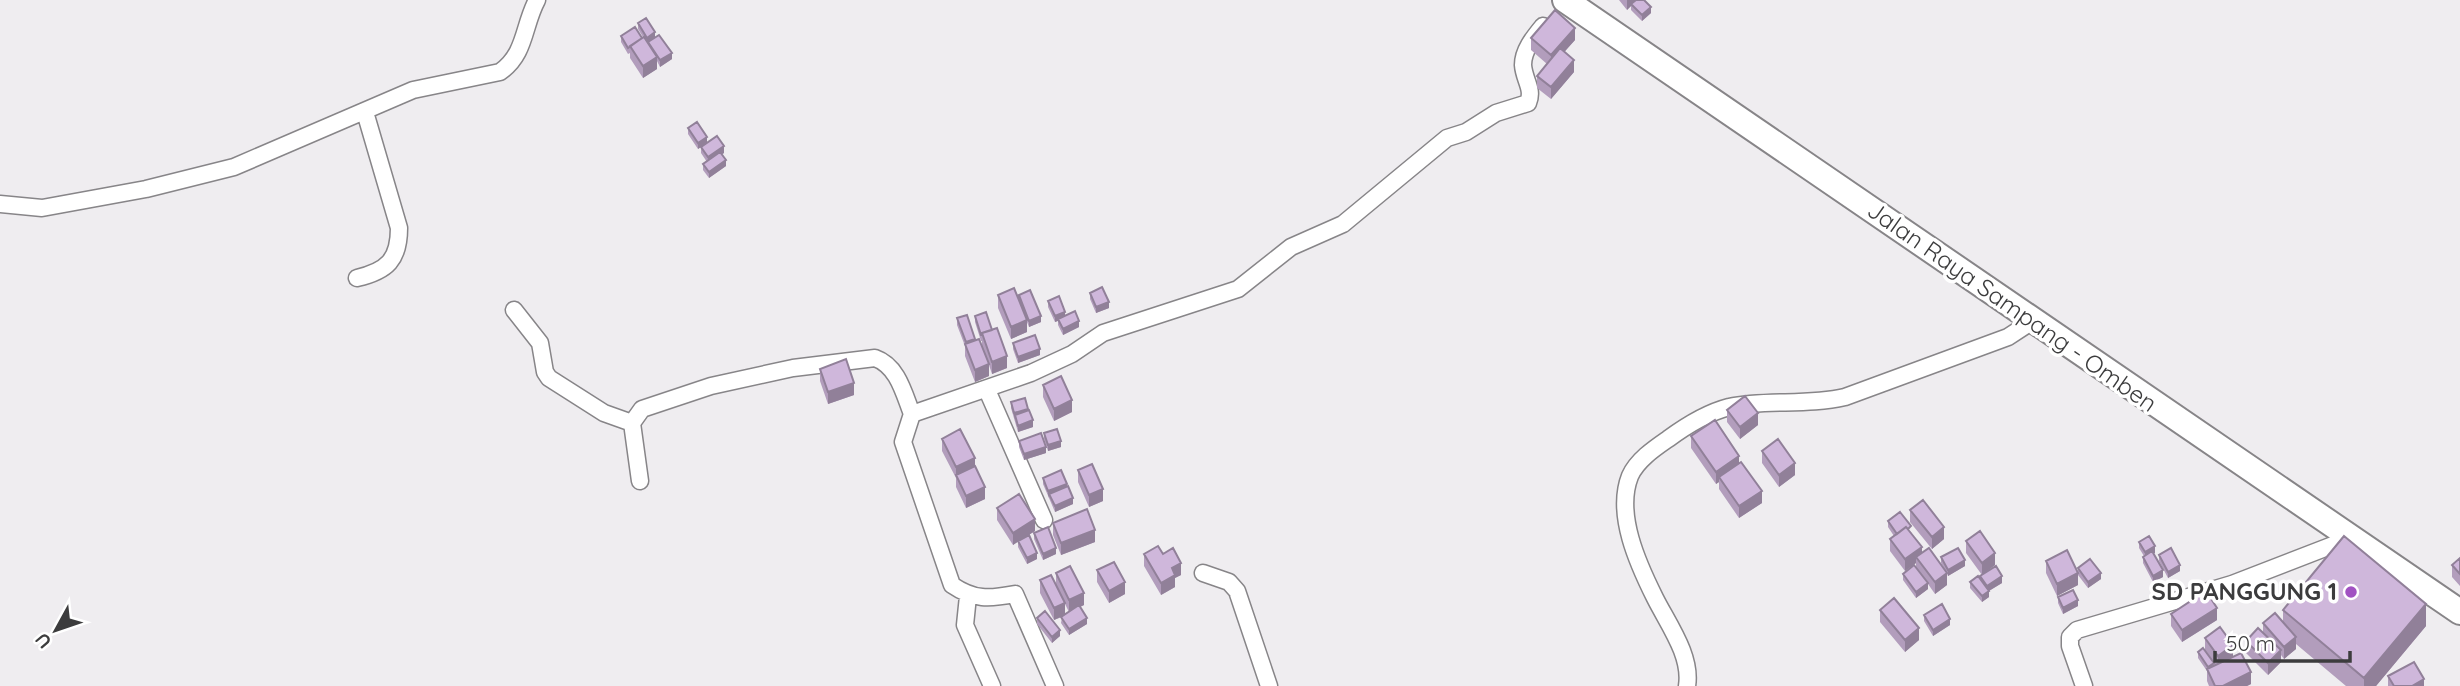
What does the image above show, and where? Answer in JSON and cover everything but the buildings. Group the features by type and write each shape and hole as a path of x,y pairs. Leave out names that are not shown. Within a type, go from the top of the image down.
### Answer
{"main road":[{"name":"Jalan Raya Sampang - Omben","path":"1559,6 1773,140 2031,321 2460,612"}],"street":[{"path":"0,204 41,208 146,189 234,167 413,90 500,72 511,65 520,52 537,0"},
{"path":"912,414 987,390 1072,354 1103,333 1238,289 1291,247 1343,225 1447,138 1466,132 1496,113 1528,103 1532,94 1523,64 1528,46 1559,6"},
{"path":"357,278 379,273 399,247 398,228 365,112"},
{"path":"514,310 540,342 545,372 549,378 604,413 632,424"},
{"path":"1687,686 1688,664 1648,584 1625,514 1631,474 1642,460 1688,424 1707,414 1731,407 1820,403 1845,397 2008,337 2031,321"},
{"path":"640,481 632,424 642,409 711,386 793,368 875,358 885,362 898,379 912,414 903,442 952,585 968,596 988,599 1015,594 1055,686"},
{"path":"987,390 1044,520"},
{"path":"2084,686 2070,646 2070,637 2077,630 2232,584 2351,538"},
{"path":"1203,573 1229,582 1237,591 1269,686"},
{"path":"968,596 965,625 992,686"}],"place":[{"name":"SD PANGGUNG 1","path":"2351,592"}]}
